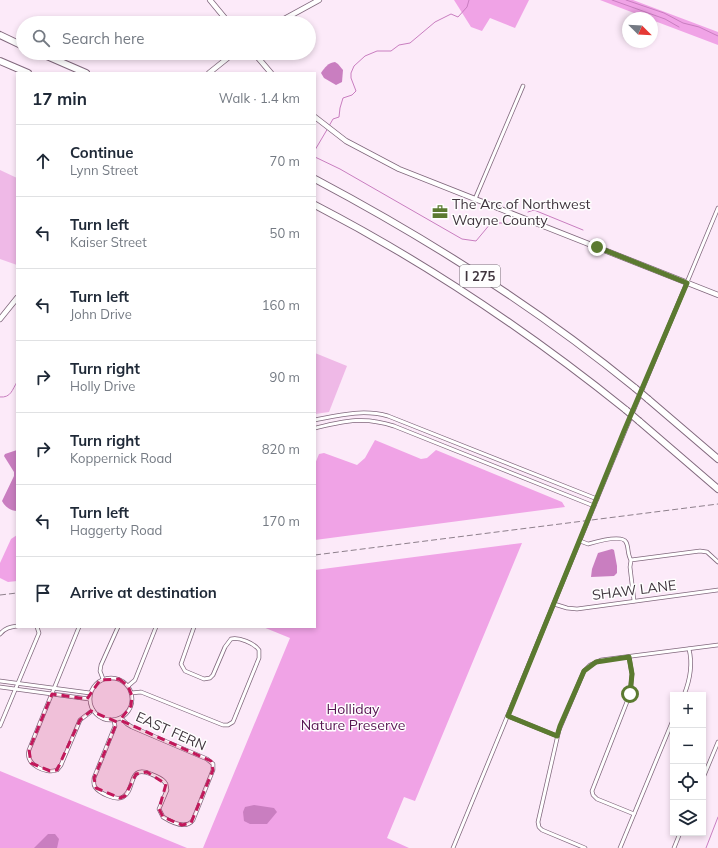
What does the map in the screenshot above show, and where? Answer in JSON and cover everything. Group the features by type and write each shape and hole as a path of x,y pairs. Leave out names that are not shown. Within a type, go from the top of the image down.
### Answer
{"highway":[{"path":"0,35 16,43"},
{"path":"0,60 26,72"},
{"path":"56,60 84,72"},
{"name":"I 275","path":"316,179 382,215 480,276 553,325 635,388 718,459"},
{"name":"I 275","path":"316,206 405,255 531,338 626,410 716,487"}],"main road":[{"path":"210,0 224,16"},
{"path":"290,16 319,0"},
{"path":"210,72 225,60"},
{"path":"260,60 270,72"},
{"path":"316,118 330,130 352,144 399,169 718,295"},
{"path":"0,319 16,299"}],"street":[{"path":"474,199 523,86"},
{"path":"453,848 718,208"},
{"path":"316,420 347,413 371,412 388,416 467,446 597,499"},
{"path":"347,413 348,421"},
{"path":"316,428 348,421 375,420 400,428 594,506"},
{"path":"400,428 403,421"},
{"path":"464,454 467,446"},
{"path":"509,472 512,465"},
{"path":"551,489 554,482"},
{"path":"580,541 588,544 594,541 623,539 626,543 631,560 630,567 634,601"},
{"path":"631,560 700,551 707,552 718,562"},
{"name":"SHAW LANE","path":"554,604 572,609 718,590"},
{"path":"0,634 3,630 16,626"},
{"path":"0,726 39,633 37,628"},
{"path":"79,628 29,750 29,760 35,766 50,771 57,770 61,765 80,720 93,710"},
{"path":"103,679 100,671 118,628"},
{"path":"128,686 135,680 156,628"},
{"name":"EAST FERN","path":"114,720 115,726 94,778 96,788 100,792 117,798 122,798 128,791 136,774 140,772 147,772 161,778 166,784 167,790 160,809 163,817 187,826 193,820 213,770 212,763 207,759 132,727 121,718 127,713 131,706 131,693 141,692 223,725 228,725 233,722 260,658 259,650 254,644 238,638 231,639 225,647 213,676 204,679 186,671 181,664 194,628"},
{"path":"585,848 547,832 539,826 538,820 560,726 582,674 590,665 603,660 718,645"},
{"path":"685,692 690,675 691,659 689,649"},
{"path":"629,657 632,674 630,694 592,791 597,799 634,814"},
{"path":"121,718 114,720 102,718 93,710 89,699 90,693 93,686 103,679 115,678 128,686 131,693"},
{"path":"0,681 90,693"},
{"path":"0,687 89,699"},
{"path":"508,716 557,736"},
{"path":"620,848 670,727"},
{"path":"706,771 718,742"},
{"path":"674,848 679,836"}],"highlighted area":[{"path":"119,679 128,686 132,696 131,706 120,720 211,761 213,770 191,823 182,825 163,817 159,809 166,784 147,772 136,774 125,796 120,798 96,788 94,778 117,722 91,711 80,720 57,770 50,771 31,763 29,750 52,694 87,699 100,680"}],"shaded area":[{"path":"335,62 343,70 342,82 336,85 324,78 321,73 330,63"},
{"path":"0,170 16,178 16,265 0,259"},
{"path":"316,353 347,366 329,412 316,414"},
{"path":"16,450 16,511 8,508 2,501 14,476 14,472 4,456 5,454"},
{"path":"612,549 614,550 617,573 614,576 591,577 592,569 598,553"},
{"path":"254,805 274,808 277,812 267,824 250,824 244,821 243,812 245,807"},
{"path":"48,834 55,834 59,839 57,848 34,848"}],"green space":[{"path":"454,0 529,0 515,28 490,18 482,31 471,27"},
{"path":"600,0 633,0 718,32 718,45 658,22 658,12 631,12"},
{"path":"375,440 421,459 427,458 436,450 562,502 565,507 316,540 316,462 319,454 324,453 357,465 365,458"},
{"path":"16,536 16,581 8,582 0,578 0,563 11,539"},
{"name":"Holliday Nature Preserve","path":"522,543 415,801 404,797 387,838 409,848 203,848 290,638 265,628 316,628 316,570"},
{"path":"0,771 187,848 0,848"}],"waterway":[{"path":"329,126 333,119 339,117 343,98 352,95 356,91 351,78 351,73 354,66 365,56 377,51 391,51 399,45 410,43 435,22 451,14 458,17 467,7 469,0"},
{"path":"612,0 665,19 679,27"},
{"path":"626,0 664,13 683,23 699,27 718,36"},
{"path":"316,148 328,128"},
{"path":"316,157 340,169 462,239 476,241 491,223 510,223"},
{"path":"528,212 534,210 583,230"},
{"path":"0,397 9,395 16,384"},
{"path":"706,848 718,817"}],"railway":[{"path":"316,555 718,504"},
{"path":"0,595 16,593"}],"place":[{"name":"The Arc of Northwest Wayne County","path":"440,212"}],"route":[{"path":"597,247 687,283 624,431 508,716 557,736 582,674 590,665 601,660 629,657 632,674 630,694"}]}
